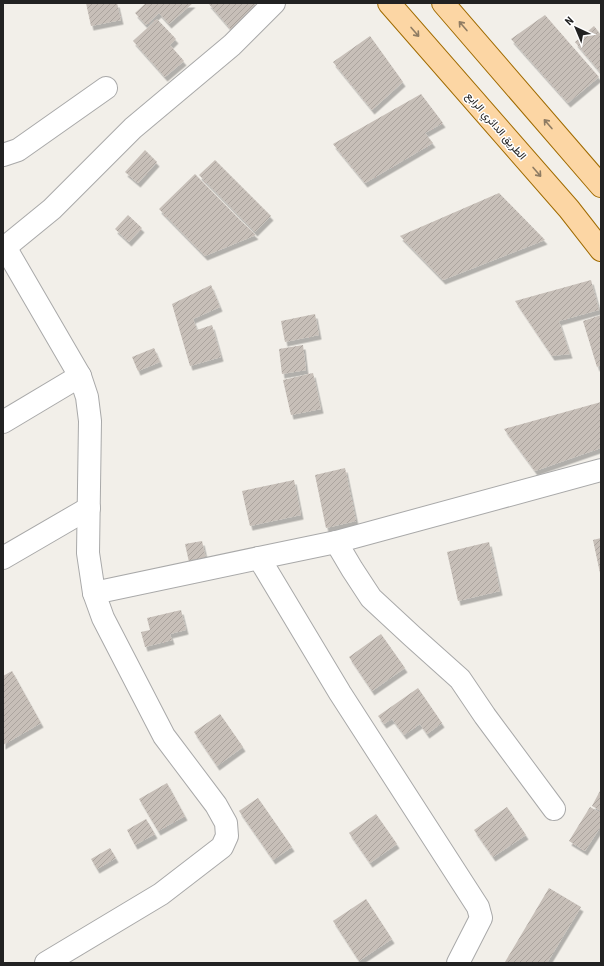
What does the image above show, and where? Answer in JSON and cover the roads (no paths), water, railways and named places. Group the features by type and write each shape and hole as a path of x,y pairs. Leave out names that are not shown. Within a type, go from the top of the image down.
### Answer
{"main road":[{"name":"الطريق الدائري الرابع","path":"389,3 569,209 601,250"},
{"path":"443,3 601,186"}],"street":[{"path":"46,963 161,894 222,847 227,836 226,823 216,805 164,736 103,618 94,593 88,553 90,421 87,397 80,376 4,248 52,209 133,128 232,46 274,3"},
{"path":"3,155 18,150 106,88"},
{"path":"3,422 80,376"},
{"path":"94,593 336,542 601,470"},
{"path":"3,558 89,508"},
{"path":"336,542 371,598 460,679 485,716 554,809"},
{"path":"259,558 340,693 478,907 481,918 458,963"}]}
